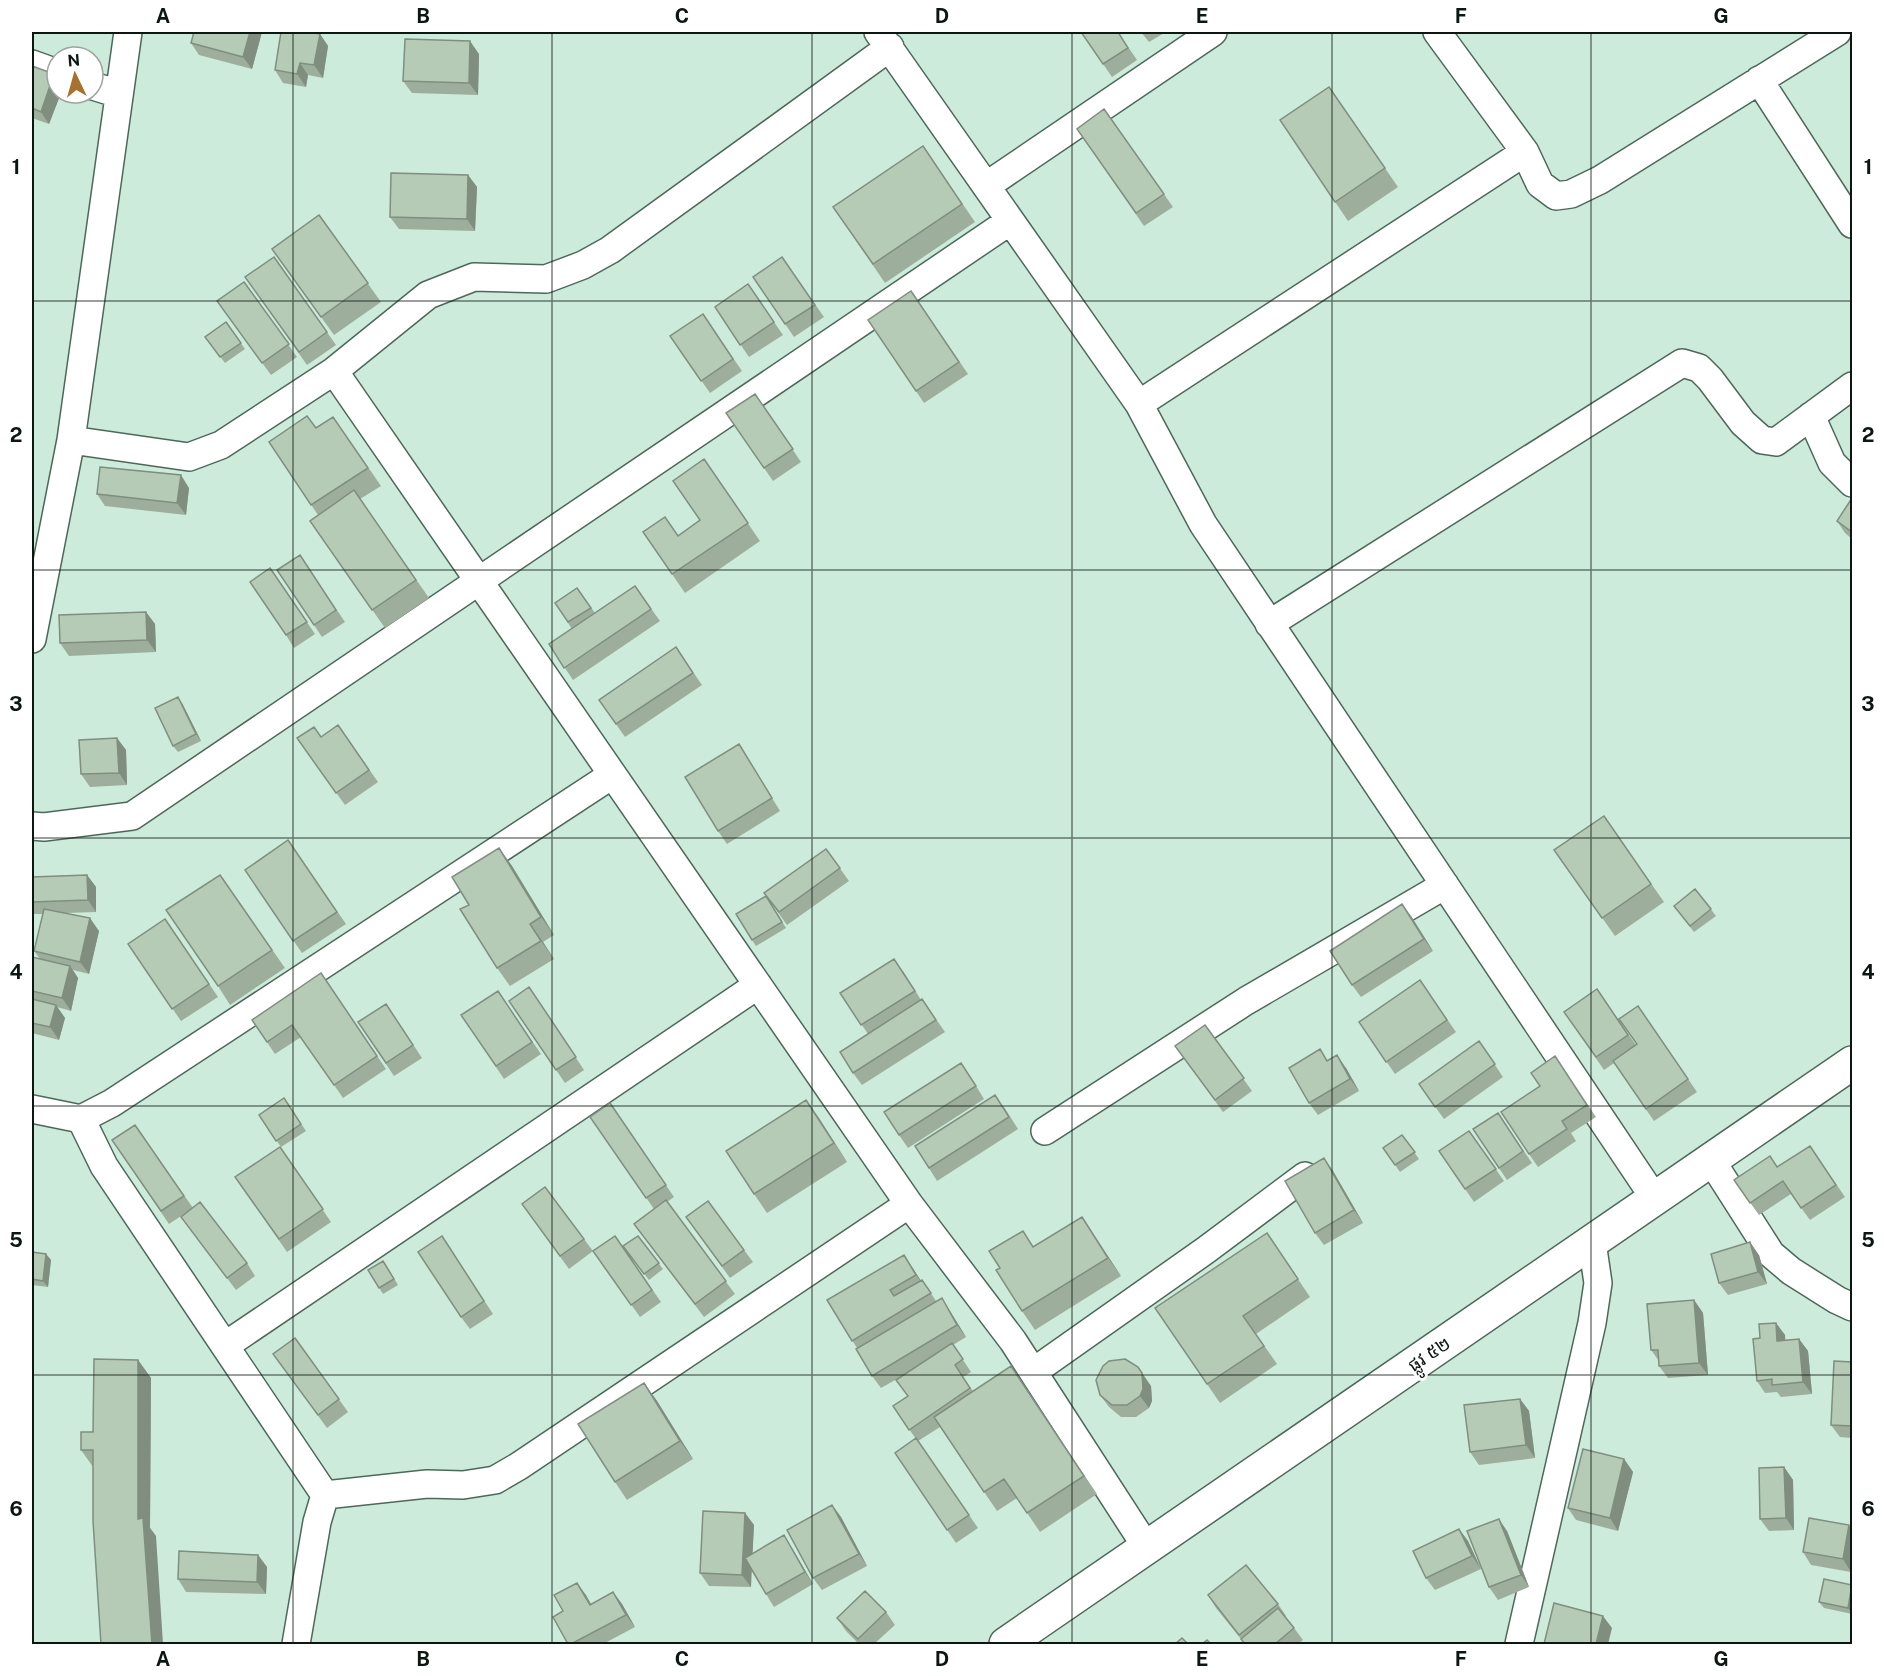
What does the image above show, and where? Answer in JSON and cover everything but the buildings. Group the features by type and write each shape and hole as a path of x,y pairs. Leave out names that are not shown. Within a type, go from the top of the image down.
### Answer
{"street":[{"path":"32,639 71,440 128,32"},
{"path":"986,186 1213,32"},
{"path":"1437,32 1525,152 1540,184 1556,196 1571,194 1600,180 1837,32"},
{"path":"71,440 189,457 221,445 334,371 428,295 474,277 546,279 583,265 610,250 884,39 1139,404 1203,524 1655,1199"},
{"path":"1759,80 1852,224"},
{"path":"105,90 119,94"},
{"path":"1139,404 1525,152"},
{"path":"32,826 44,827 132,816 1010,221"},
{"path":"1269,624 1682,363 1699,368 1743,423 1762,440 1776,442 1852,386"},
{"path":"334,371 909,1204 1013,1341 1147,1548"},
{"path":"1811,416 1832,463 1852,483"},
{"path":"32,1109 81,1119 112,1103 612,775"},
{"path":"1045,1131 1246,1001 1445,885"},
{"path":"226,1345 758,985"},
{"name":"ផ្លូវ ៥២","path":"1006,1644 1852,1063"},
{"path":"81,1119 104,1166 325,1495 317,1522 296,1644"},
{"path":"1711,1160 1771,1254 1800,1276 1852,1307"},
{"path":"1033,1372 1206,1250 1305,1176"},
{"path":"325,1495 427,1484 463,1485 495,1480 909,1204"},
{"path":"1519,1644 1592,1323 1598,1283 1593,1242"}]}
